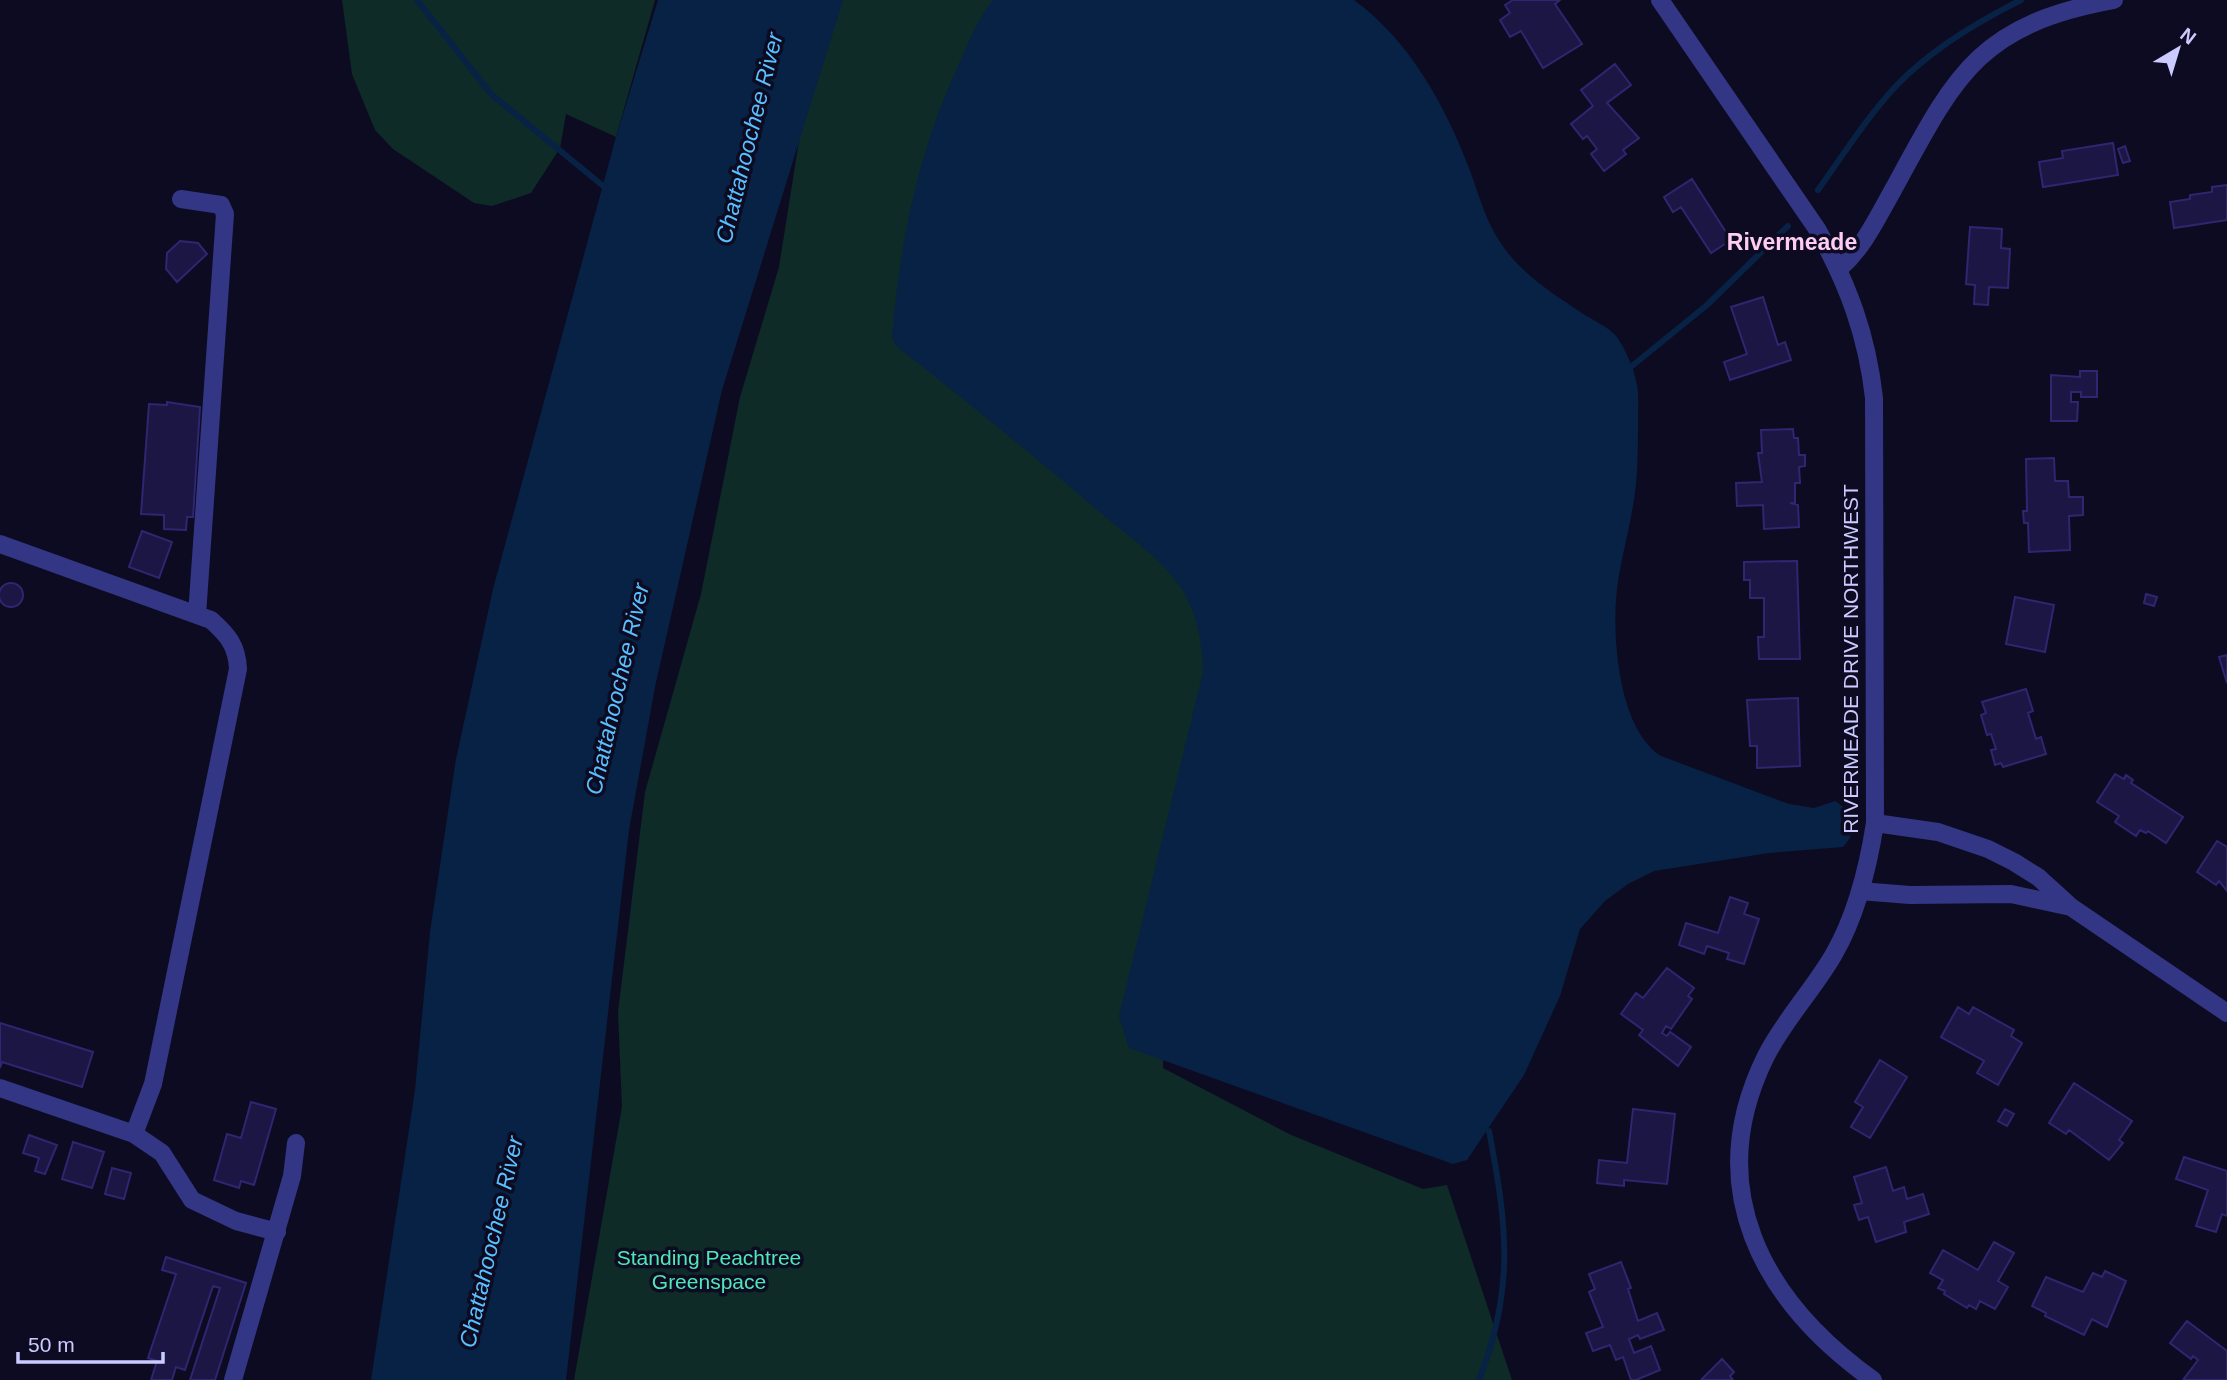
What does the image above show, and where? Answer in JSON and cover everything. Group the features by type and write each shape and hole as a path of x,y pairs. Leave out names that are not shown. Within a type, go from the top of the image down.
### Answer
{"street":[{"name":"RIVERMEADE DRIVE NORTHWEST","path":"1660,0 1817,229 1839,268 1863,331 1874,398 1874,822 1860,891 1835,953 1768,1053 1748,1096 1740,1132 1737,1165 1740,1198 1749,1234 1765,1268 1787,1299 1828,1343 1873,1380"},
{"path":"1839,268 1864,242 1944,96 1969,66 1998,41 2032,21 2064,9 2114,0"},
{"path":"181,199 220,205 225,214 197,615"},
{"path":"0,544 211,620 230,637 238,669 153,1084 134,1134"},
{"path":"1874,822 1938,832 1988,849 2038,877 2071,907 2227,1013"},
{"path":"1860,891 1910,895 2011,894 2071,907"},
{"path":"0,1088 134,1134 162,1153 192,1200 226,1217 277,1232"},
{"path":"233,1380 292,1176 296,1143"}],"green space":[{"path":"342,0 655,0 616,137 566,114 560,148 531,193 492,206 474,203 393,149 375,130 352,74"},
{"name":"Standing Peachtree Greenspace","path":"832,0 1006,0 1161,551 1219,644 1169,831 1163,1068 1289,1134 1423,1189 1447,1185 1512,1380 574,1380 622,1107 618,1012 645,792 701,594 740,397 779,267 804,109"}],"water":[{"name":"Chattahoochee River","path":"658,0 843,0 722,390 655,687 629,830 566,1380 371,1380 415,1090 430,932 456,759 493,589 616,137"},
{"path":"993,0 1354,0 1374,16 1408,54 1437,98 1459,144 1487,217 1510,256 1539,283 1614,333 1632,366 1638,394 1637,475 1619,577 1615,619 1622,685 1636,727 1647,744 1661,756 1789,804 1814,808 1835,801 1850,816 1851,835 1843,847 1769,853 1654,871 1628,884 1605,901 1580,929 1560,996 1524,1075 1467,1160 1453,1164 1129,1048 1119,1016 1203,672 1196,620 1183,591 1156,559 895,345 892,336 900,266 922,164 944,98 965,49"}],"building":[{"path":"1513,0 1560,0 1555,4 1582,44 1543,68 1521,31 1510,37 1500,20 1510,13 1505,5"},
{"path":"1615,64 1631,85 1607,103 1639,138 1623,150 1626,154 1604,171 1591,154 1597,149 1587,136 1583,139 1571,124 1593,106 1581,90"},
{"path":"2113,143 2118,175 2043,187 2039,162 2063,158 2062,151"},
{"path":"2125,146 2130,161 2123,163 2118,149"},
{"path":"1692,179 1731,240 1711,253 1681,207 1673,212 1664,197"},
{"path":"2227,185 2227,220 2174,228 2170,202 2190,199 2190,195 2212,192 2212,187"},
{"path":"1970,227 2002,229 2001,248 2010,249 2008,288 1989,287 1988,305 1974,304 1975,285 1966,284"},
{"path":"180,241 198,243 207,254 177,282 166,269 167,253"},
{"path":"1763,297 1778,345 1785,342 1791,360 1730,380 1724,362 1747,354 1731,307"},
{"path":"2080,371 2097,371 2097,397 2081,397 2081,392 2071,392 2071,402 2078,402 2077,421 2051,421 2051,375 2080,377"},
{"path":"167,402 200,407 193,517 187,517 186,530 164,529 164,515 141,514 149,404 167,405"},
{"path":"1793,429 1794,438 1798,438 1799,455 1805,455 1805,466 1799,467 1800,483 1795,483 1795,503 1790,503 1798,505 1799,527 1764,529 1763,505 1737,506 1736,483 1762,482 1758,453 1762,453 1761,430"},
{"path":"2054,458 2055,481 2068,481 2069,497 2083,497 2083,515 2069,516 2070,550 2029,552 2028,523 2024,523 2023,511 2027,511 2026,459"},
{"path":"142,531 172,542 159,578 129,567"},
{"path":"1797,561 1800,659 1759,659 1758,637 1764,637 1764,598 1750,598 1750,580 1744,580 1744,562"},
{"path":"11,583 22,590 23,595 16,606 11,607 0,600 -1,595 6,584"},
{"path":"2146,594 2157,597 2154,606 2144,603"},
{"path":"2015,597 2054,605 2045,652 2006,644"},
{"path":"2227,655 2227,683 2219,657"},
{"path":"2026,689 2033,711 2028,713 2036,739 2041,737 2046,754 2003,767 2001,763 1995,765 1991,750 1996,749 1991,734 1987,735 1981,715 1986,713 1982,702"},
{"path":"1798,698 1800,766 1757,768 1757,746 1750,746 1747,700"},
{"path":"2115,774 2124,779 2126,775 2133,780 2131,783 2183,817 2166,843 2148,831 2146,833 2140,830 2136,836 2115,822 2119,816 2097,802"},
{"path":"2217,841 2227,847 2227,891 2219,881 2216,885 2197,872"},
{"path":"1730,897 1748,903 1744,914 1759,919 1744,964 1727,959 1729,953 1707,946 1704,954 1679,945 1686,923 1718,933"},
{"path":"1667,968 1694,988 1688,996 1692,999 1671,1029 1666,1026 1662,1033 1667,1036 1670,1032 1691,1047 1678,1066 1639,1035 1643,1030 1621,1014 1636,993 1643,998"},
{"path":"1958,1007 1969,1014 1973,1007 2014,1030 2011,1036 2022,1043 1998,1085 1977,1073 1984,1061 1941,1037"},
{"path":"0,1023 93,1052 82,1087 2,1062 0,1068"},
{"path":"1880,1060 1907,1077 1870,1138 1851,1127 1863,1107 1855,1102"},
{"path":"2074,1083 2132,1121 2119,1140 2123,1143 2109,1160 2069,1130 2066,1134 2049,1123"},
{"path":"251,1102 276,1109 254,1185 241,1181 239,1188 214,1180 227,1134 241,1138"},
{"path":"1633,1109 1675,1114 1667,1184 1624,1180 1624,1186 1597,1183 1599,1160 1627,1163"},
{"path":"2005,1109 2014,1114 2007,1126 1998,1121"},
{"path":"29,1135 57,1145 45,1174 35,1171 39,1158 23,1153"},
{"path":"73,1142 104,1152 92,1188 62,1179"},
{"path":"2184,1157 2227,1171 2227,1216 2222,1214 2216,1232 2196,1226 2208,1190 2176,1179"},
{"path":"1886,1167 1893,1191 1904,1187 1907,1199 1923,1194 1929,1214 1904,1222 1906,1232 1876,1242 1868,1217 1859,1220 1854,1205 1862,1203 1854,1177"},
{"path":"112,1168 131,1173 124,1199 105,1194"},
{"path":"1994,1242 2014,1253 1998,1281 2008,1287 1995,1309 1980,1301 1976,1309 1969,1305 1967,1308 1938,1288 1943,1280 1930,1273 1943,1250 1978,1270"},
{"path":"166,1257 246,1283 215,1380 190,1380 220,1288 213,1286 185,1370 176,1367 172,1380 151,1380 157,1361 148,1358 176,1274 162,1270"},
{"path":"1621,1262 1631,1288 1628,1289 1638,1321 1657,1313 1664,1330 1640,1339 1638,1335 1629,1339 1634,1353 1651,1346 1660,1370 1636,1380 1631,1380 1623,1357 1616,1360 1610,1345 1593,1351 1586,1333 1603,1327 1589,1292 1595,1289 1589,1274"},
{"path":"2105,1271 2126,1281 2107,1327 2092,1319 2084,1335 2045,1316 2046,1313 2032,1306 2046,1277 2083,1292 2093,1273 2102,1277"},
{"path":"2187,1321 2227,1351 2227,1380 2183,1380 2198,1360 2193,1356 2191,1359 2170,1343"},
{"path":"1722,1359 1734,1372 1730,1376 1733,1380 1701,1380"}],"waterway":[{"path":"417,0 491,94 608,190"},
{"path":"1818,190 1875,110 1896,86 1924,60 1955,37 2021,0"},
{"path":"1632,366 1707,305 1788,226"},
{"path":"1479,1380 1491,1347 1503,1286 1503,1227 1489,1131"}],"district":[{"name":"Rivermeade","path":"1792,242"}]}
